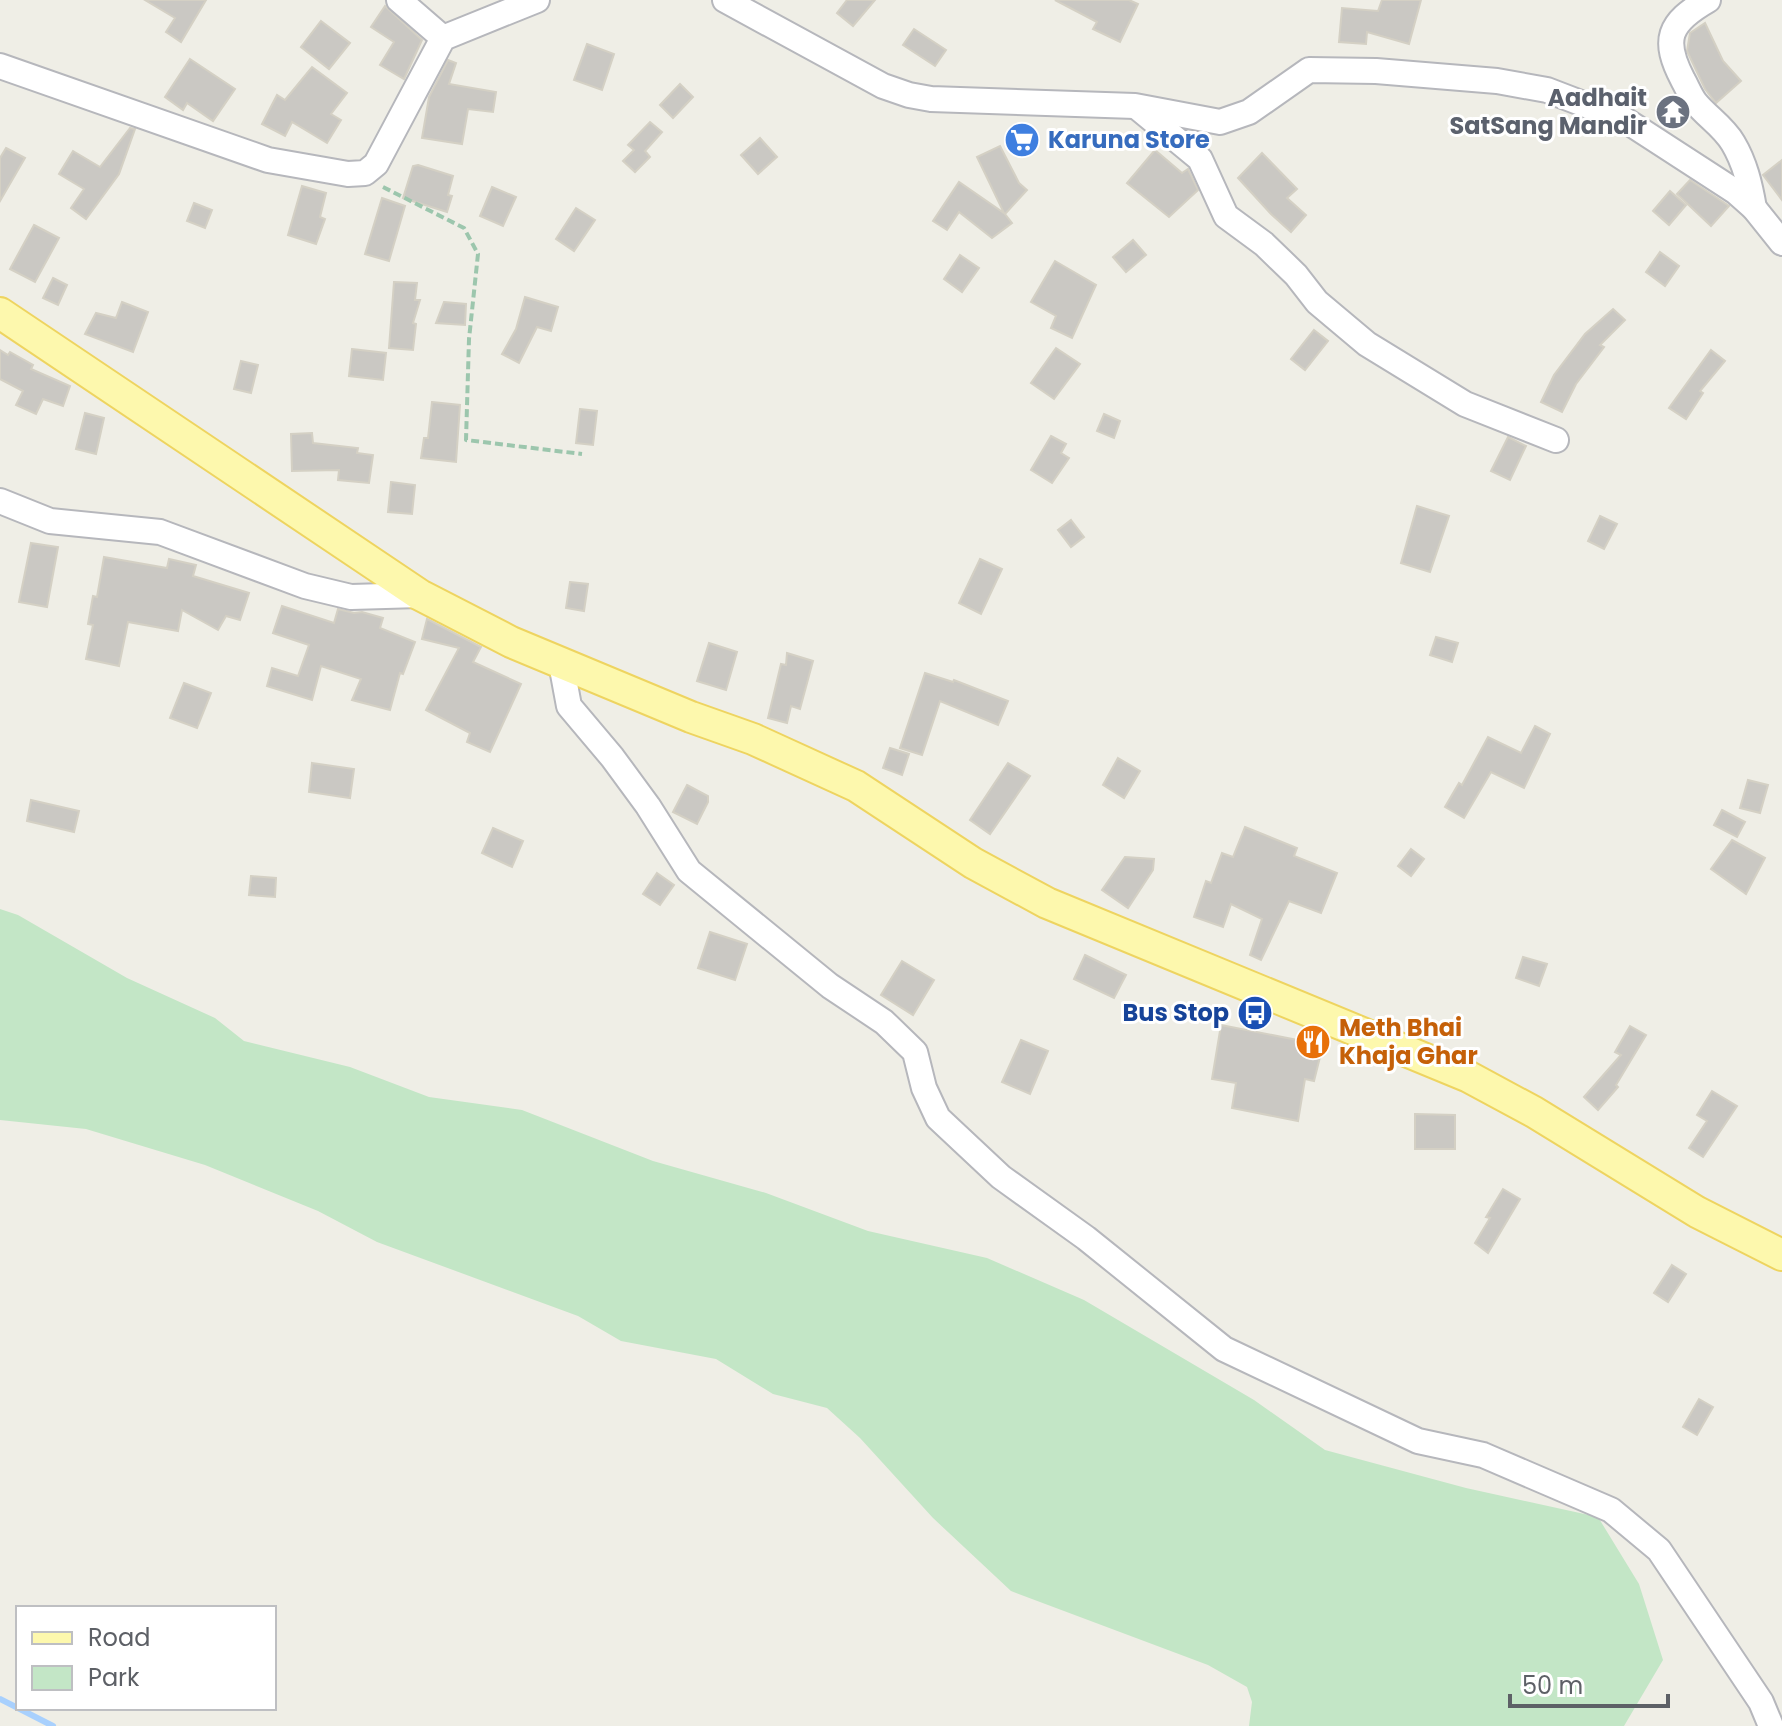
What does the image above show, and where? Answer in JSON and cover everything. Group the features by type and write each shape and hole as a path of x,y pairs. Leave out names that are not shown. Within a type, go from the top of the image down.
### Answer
{"main road":[{"path":"0,313 420,595 499,636 691,717 753,739 856,786 973,863 1047,903 1469,1077 1534,1112 1697,1212 1782,1255"}],"street":[{"path":"399,0 443,38"},
{"path":"0,66 268,160 348,174 365,173 376,164 443,38 537,0"},
{"path":"725,0 883,86 931,99 1062,101 1135,106 1220,122 1249,112 1309,70 1376,71 1497,81 1547,90 1625,120 1736,192 1754,208 1782,243"},
{"path":"1708,0 1691,10 1672,32 1670,54 1696,102 1734,144 1748,176 1754,208"},
{"path":"1135,106 1200,159 1226,216 1264,244 1296,275 1317,302 1358,336 1465,404 1556,440"},
{"path":"0,501 50,521 160,532 305,586 351,597 420,595"},
{"path":"561,663 569,706 648,806 689,871 830,986 884,1022 915,1052 924,1088 938,1118 1001,1177 1086,1238 1224,1349 1418,1441 1483,1455 1611,1510 1659,1550 1761,1702 1771,1726"}],"path":[{"path":"365,173 391,193 464,228 478,254 468,353 466,440 582,454"}],"green space":[{"path":"0,909 18,915 127,978 215,1018 244,1041 350,1067 429,1097 522,1110 653,1161 766,1193 868,1231 987,1258 1084,1300 1254,1400 1325,1450 1466,1488 1598,1517 1639,1584 1663,1660 1624,1726 1249,1726 1252,1702 1247,1687 1208,1665 1011,1591 933,1518 860,1438 827,1408 773,1394 716,1359 621,1341 578,1316 377,1242 318,1211 205,1165 86,1129 0,1120"}],"building":[{"path":"145,0 206,0 181,42 166,32 175,18"},
{"path":"847,0 875,0 853,26 837,13"},
{"path":"1055,0 1129,0 1138,4 1120,42 1093,29 1097,22"},
{"path":"1382,0 1421,0 1409,44 1367,32 1366,44 1339,42 1342,8 1378,11"},
{"path":"385,6 422,40 404,79 380,65 394,42 371,27"},
{"path":"321,21 350,43 329,69 301,47"},
{"path":"1705,23 1723,61 1741,81 1716,103 1705,89 1687,51 1690,33"},
{"path":"914,29 946,50 935,66 903,45"},
{"path":"587,44 614,54 602,90 574,80"},
{"path":"190,59 235,89 213,121 187,103 183,110 165,97"},
{"path":"448,60 456,63 449,84 496,92 493,112 468,109 462,144 422,138 429,97"},
{"path":"312,67 347,93 331,114 341,120 327,143 292,122 285,136 262,124 277,95 285,100"},
{"path":"680,84 693,97 673,118 660,105"},
{"path":"650,122 662,132 645,151 650,157 635,172 623,161 634,150 628,145"},
{"path":"130,128 135,129 119,174 86,219 71,208 84,189 59,174 73,151 100,167"},
{"path":"760,138 777,157 758,174 741,155"},
{"path":"1000,146 1019,183 1027,190 1005,214 1012,223 992,238 959,212 947,230 933,221 959,182 1004,213 977,157"},
{"path":"6,148 25,158 0,201 0,158"},
{"path":"1155,150 1182,173 1188,169 1198,190 1169,217 1127,183"},
{"path":"1262,153 1297,189 1287,198 1306,215 1291,232 1238,178"},
{"path":"1782,160 1782,200 1763,175"},
{"path":"413,166 453,176 447,212 403,198"},
{"path":"1690,180 1729,206 1711,226 1677,194"},
{"path":"302,186 326,193 320,217 325,219 316,244 288,235"},
{"path":"492,187 516,197 503,226 480,216"},
{"path":"1670,191 1686,205 1669,225 1653,211"},
{"path":"382,198 405,206 389,261 365,254"},
{"path":"194,203 212,210 205,228 187,221"},
{"path":"576,208 595,220 574,251 556,239"},
{"path":"34,225 59,238 35,282 10,269"},
{"path":"1133,240 1146,255 1126,272 1113,257"},
{"path":"1660,252 1679,266 1665,286 1646,272"},
{"path":"960,255 979,268 962,292 944,279"},
{"path":"1055,261 1096,285 1072,338 1051,328 1056,316 1031,302"},
{"path":"53,278 67,285 58,305 43,298"},
{"path":"394,282 417,283 415,300 420,300 413,323 416,324 413,350 389,348"},
{"path":"525,297 558,307 551,331 537,327 519,363 502,354 516,329"},
{"path":"122,302 148,312 133,352 85,334 96,313 116,318"},
{"path":"444,302 466,304 465,325 436,323"},
{"path":"1613,309 1625,320 1600,345 1604,347 1576,384 1562,412 1541,402 1554,375 1585,334"},
{"path":"1314,330 1328,341 1305,370 1291,359"},
{"path":"1056,348 1080,364 1054,399 1031,383"},
{"path":"352,349 386,353 383,380 349,376"},
{"path":"0,350 8,355 10,352 33,365 31,369 70,386 63,406 43,399 36,414 16,405 23,391 0,379"},
{"path":"1711,350 1725,361 1700,391 1703,393 1686,419 1669,408"},
{"path":"241,361 258,365 251,393 234,389"},
{"path":"432,402 460,405 456,462 421,458 424,438 428,438"},
{"path":"580,409 597,411 593,445 576,443"},
{"path":"85,413 104,418 96,454 76,449"},
{"path":"1104,414 1120,421 1114,438 1097,431"},
{"path":"312,433 313,443 358,448 357,453 373,455 369,483 338,480 339,470 292,471 291,434"},
{"path":"1051,436 1066,444 1061,453 1069,458 1052,483 1031,470"},
{"path":"1508,437 1526,446 1510,480 1491,471"},
{"path":"391,482 415,485 412,514 388,512"},
{"path":"1417,506 1449,516 1430,572 1401,563"},
{"path":"1600,516 1617,524 1604,549 1588,541"},
{"path":"1071,520 1084,537 1071,547 1058,530"},
{"path":"31,543 58,547 47,607 19,602"},
{"path":"104,557 167,568 169,559 196,565 193,576 249,593 240,620 226,616 218,630 182,610 178,631 128,622 119,666 86,659 93,625 88,624 93,596 97,597"},
{"path":"980,559 1002,569 981,614 959,603"},
{"path":"570,582 588,584 584,611 566,608"},
{"path":"282,606 334,623 338,609 362,612 383,618 380,628 415,642 403,674 400,673 390,710 352,700 361,679 321,666 312,700 267,686 272,668 298,676 309,645 273,633"},
{"path":"427,619 481,647 473,662 521,684 490,752 467,742 470,733 426,710 459,648 422,639"},
{"path":"1436,637 1458,643 1452,662 1430,655"},
{"path":"709,643 737,652 726,690 697,681"},
{"path":"787,653 813,661 800,709 791,706 787,723 768,718 781,664 786,665"},
{"path":"925,673 954,680 1008,701 998,725 940,701 922,755 900,748"},
{"path":"184,683 211,693 197,728 170,718"},
{"path":"1535,726 1550,734 1524,788 1491,772 1464,818 1445,807 1459,783 1462,785 1488,737 1521,753"},
{"path":"890,748 909,754 902,775 883,768"},
{"path":"1118,758 1140,771 1124,798 1103,785"},
{"path":"312,763 354,769 350,798 309,792"},
{"path":"1008,763 1030,776 990,834 970,820"},
{"path":"1748,780 1768,785 1760,813 1740,808"},
{"path":"687,785 708,796 697,824 673,812"},
{"path":"31,800 79,811 74,832 27,821"},
{"path":"1722,810 1745,822 1737,837 1714,825"},
{"path":"1245,827 1297,848 1294,856 1337,873 1321,913 1289,901 1261,960 1250,955 1262,919 1231,904 1223,927 1194,917 1206,881 1211,883 1222,853 1233,857"},
{"path":"493,828 523,841 512,867 482,853"},
{"path":"1732,840 1765,858 1746,894 1711,869"},
{"path":"1411,849 1424,859 1411,876 1398,866"},
{"path":"1125,857 1154,859 1153,870 1128,908 1102,890"},
{"path":"657,873 674,885 660,905 643,894"},
{"path":"251,876 276,878 275,897 249,895"},
{"path":"710,932 747,944 735,980 698,968"},
{"path":"1085,955 1126,975 1114,998 1074,979"},
{"path":"1523,957 1547,964 1539,986 1516,978"},
{"path":"902,961 934,980 913,1015 881,995"},
{"path":"1221,1025 1323,1045 1314,1081 1305,1079 1298,1121 1232,1108 1236,1083 1212,1079"},
{"path":"1630,1026 1646,1035 1616,1085 1618,1087 1598,1110 1584,1097 1621,1055 1615,1052"},
{"path":"1021,1040 1048,1051 1030,1094 1002,1082"},
{"path":"1712,1091 1737,1106 1703,1157 1689,1148 1707,1121 1697,1115"},
{"path":"1415,1114 1455,1115 1455,1149 1415,1149"},
{"path":"1503,1189 1520,1199 1488,1253 1475,1243"},
{"path":"1672,1265 1686,1274 1668,1302 1654,1293"},
{"path":"1699,1399 1713,1407 1697,1435 1683,1427"}],"waterway":[{"path":"0,1699 16,1707"},
{"path":"22,1710 53,1726"}],"place":[{"name":"Aadhait SatSang Mandir","path":"1673,112"},
{"name":"Karuna Store","path":"1022,140"},
{"name":"Bus Stop","path":"1255,1013"},
{"name":"Meth Bhai Khaja Ghar","path":"1313,1042"}]}
